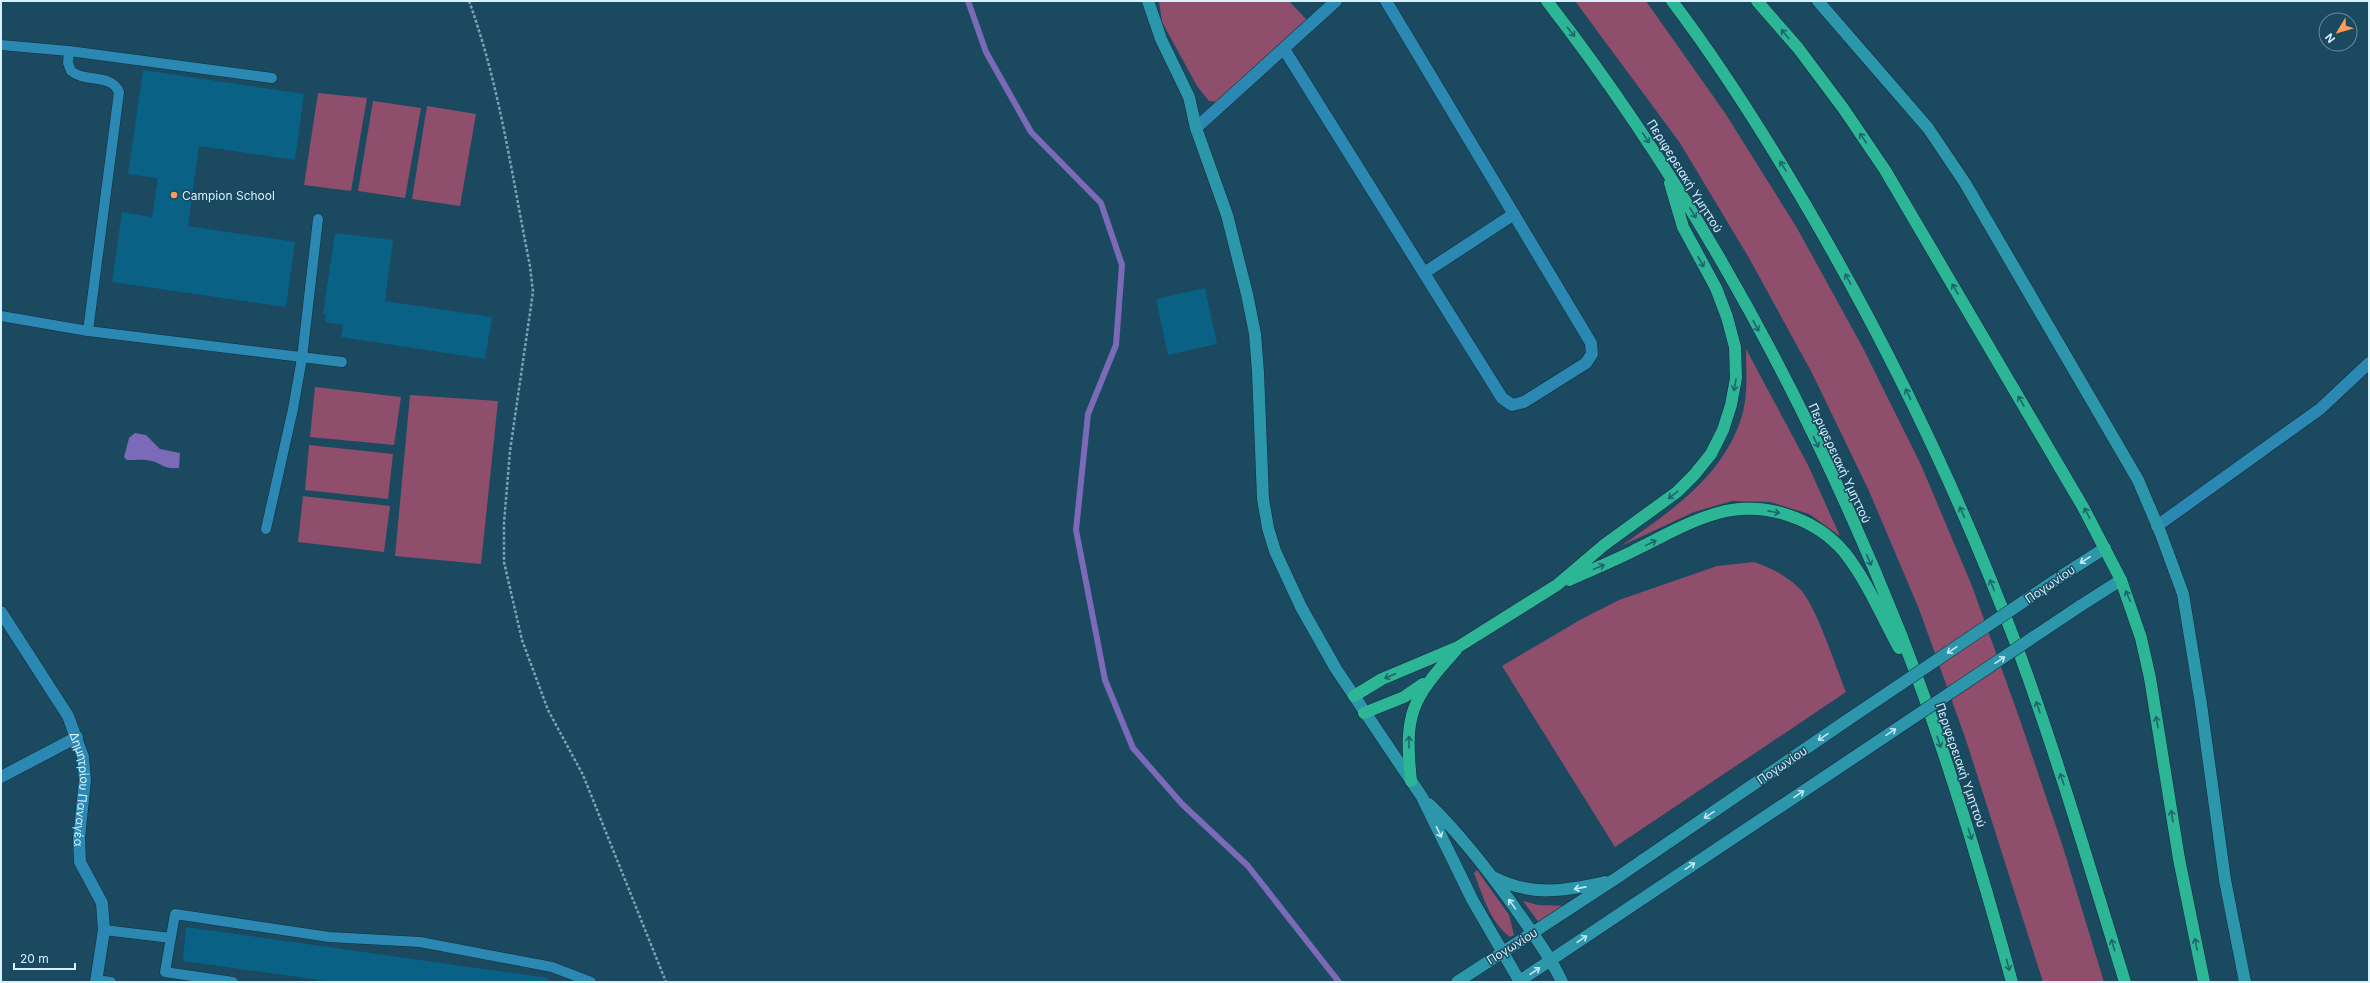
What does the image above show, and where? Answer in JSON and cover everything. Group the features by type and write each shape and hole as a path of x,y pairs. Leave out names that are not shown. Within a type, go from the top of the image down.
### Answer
{"highway":[{"name":"Περιφερειακή Υμηττού","path":"1547,1 1579,42 1665,168 1723,264 1787,383 1837,485 1900,633 1974,847 2012,982"},
{"path":"1672,1 1734,88 1789,176 1842,267 1890,359 1936,453 1978,548 2016,645 2072,808 2125,982"},
{"path":"1757,1 1798,48 1844,108 1885,170 2105,548 2121,580 2141,638 2150,678 2180,859 2204,982"},
{"path":"1354,696 1382,680 1458,647 1557,585 1604,545 1677,492 1694,475 1711,454 1723,430 1731,405 1736,378 1735,347 1727,317 1716,288 1683,227 1665,168"},
{"path":"1557,585 1616,560 1694,522 1720,512 1740,509 1761,509 1785,514 1807,523 1844,552 1857,571 1916,679"},
{"path":"1411,781 1409,756 1411,713 1424,686 1458,647"},
{"path":"1364,713 1404,697 1435,672"}],"street":[{"path":"1148,1 1161,39 1189,97 1196,128 1227,215 1252,318 1258,372 1263,499 1268,528 1280,563 1301,607 1364,713 1422,798 1473,901 1519,982 2121,580"},
{"path":"1196,128 1336,1"},
{"path":"1284,48 1424,273 1507,402 1512,405 1524,402 1586,363 1592,354 1591,342 1386,1"},
{"path":"1818,1 1928,128 1964,183 2138,480 2183,594 2201,704 2225,880 2245,982"},
{"path":"1424,273 1514,214"},
{"path":"2157,526 2320,409 2369,364"},
{"name":"Πογωνίου","path":"1457,982 1618,877 1849,719 2105,548"},
{"name":"Δημητρίου Παναγέα","path":"1,612 68,716 77,738 85,780 79,838 80,862 102,903 104,930 96,981"},
{"path":"1,777 77,738"},
{"path":"1422,798 1453,827 1491,875 1533,933 1562,982"},
{"path":"1491,875 1516,887 1543,891 1563,891 1584,887 1618,877"}],"lane":[{"path":"1,45 69,51 272,78"},
{"path":"69,51 68,63 71,72 79,76 109,81 117,88 119,97 88,331"},
{"path":"266,529 302,358 318,219"},
{"path":"1,316 88,331 342,362"},
{"path":"233,982 165,972 175,914 329,937 420,942 552,967 591,982"},
{"path":"104,930 171,938"},
{"path":"96,981 111,982"}],"path":[{"path":"469,1 480,32 497,93 530,266 533,292 510,451 504,523 504,562 522,640 548,710 583,775 666,982"}],"shaded area":[{"path":"1159,1 1289,1 1308,21 1217,102 1209,101 1197,86 1162,22"},
{"path":"1575,1 1646,1 1725,113 1797,228 1863,348 1921,465 1972,586 2020,720 2063,847 2104,982 2043,982 1966,740 1919,609 1869,491 1812,373 1749,258 1680,143"},
{"path":"318,93 367,98 351,191 304,185"},
{"path":"373,101 421,108 405,198 358,191"},
{"path":"427,106 476,114 460,206 412,199"},
{"path":"1746,349 1808,465 1840,536 1809,514 1770,502 1732,501 1694,512 1621,546 1659,519 1694,490 1724,455 1735,434 1745,404"},
{"path":"315,387 401,397 394,445 310,437"},
{"path":"410,395 498,401 481,564 395,556"},
{"path":"135,433 146,435 160,449 180,453 179,468 166,467 149,460 127,460 124,457 129,438"},
{"path":"309,445 393,454 388,499 305,490"},
{"path":"303,496 390,506 384,552 298,542"},
{"path":"1754,562 1772,569 1784,576 1794,583 1805,596 1819,622 1846,692 1615,847 1502,666 1580,620 1619,600 1717,566"},
{"path":"1477,870 1509,915 1514,935 1510,937 1503,931 1492,916 1474,873"},
{"path":"1523,901 1538,905 1568,906 1540,924"}],"building":[{"name":"Campion School","path":"143,70 304,94 295,160 199,146 188,226 295,242 286,307 112,282 122,212 152,217 158,178 128,174"},
{"path":"335,233 393,240 385,301 492,317 485,359 341,337 343,325 325,322 326,315 323,314"},
{"path":"1205,288 1217,344 1168,355 1156,299"},
{"path":"186,927 548,978 547,982 334,982 183,961"}],"waterway":[{"path":"968,1 986,52 1031,132 1101,203 1122,265 1116,345 1088,414 1076,530 1105,680 1133,748 1182,804 1248,866 1339,982"}],"place":[{"name":"Campion School","path":"174,195"}]}
